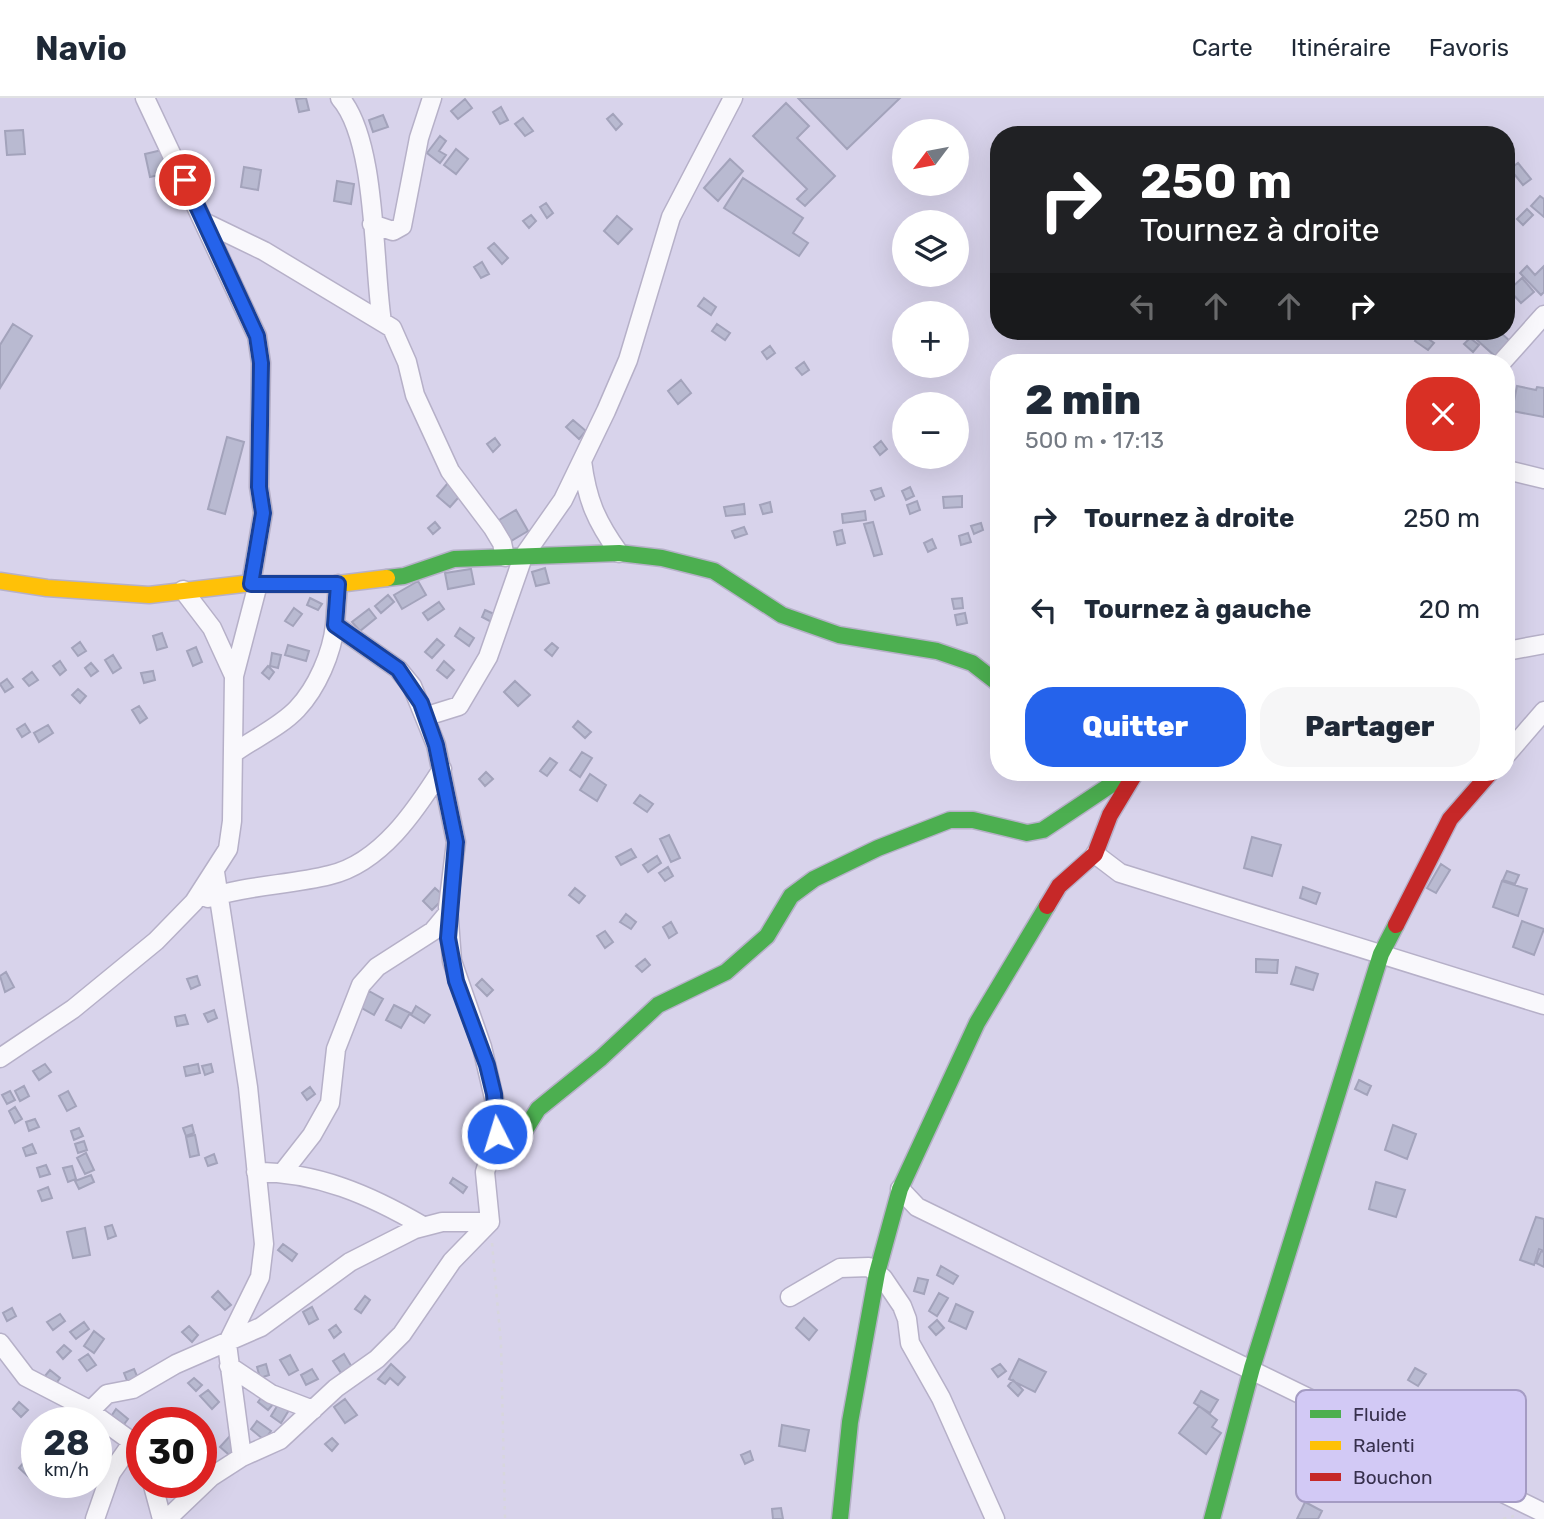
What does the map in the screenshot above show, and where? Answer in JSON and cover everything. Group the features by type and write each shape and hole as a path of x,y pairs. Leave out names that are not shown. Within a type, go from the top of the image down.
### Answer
{"street":[{"path":"0,1058 83,1000 156,941 194,902 228,849 231,836 234,676 255,584 263,513 258,459 261,363 254,327 235,293 145,98"},
{"path":"340,98 355,125 372,223 382,322"},
{"path":"372,223 393,231 402,226 419,138 432,98"},
{"path":"720,117 721,98"},
{"path":"427,716 457,708 488,657 514,557 563,500 628,360 671,217 720,117 733,98"},
{"path":"204,222 264,251 327,292 357,305 382,322 397,337 415,395 450,471 514,557"},
{"path":"1509,354 1544,315"},
{"path":"582,460 587,497 595,516 619,553"},
{"path":"1515,472 1544,479"},
{"path":"0,581 47,588 132,594 255,584 338,584 404,576 454,559 619,553 662,558 714,571 782,615 839,635 937,651 972,663 990,677"},
{"path":"234,753 298,708 328,654 335,625 338,584"},
{"path":"183,590 212,628 234,676"},
{"path":"217,1470 280,1440 336,1388 377,1359 402,1334 452,1261 490,1222 485,1172 497,1134 494,1094 482,1047 456,981 448,938 456,842 442,769 427,716 412,686 398,669 335,625"},
{"path":"1515,649 1544,644"},
{"path":"1515,745 1544,711"},
{"path":"194,902 218,894 329,876 350,869 403,824 442,769"},
{"path":"495,1143 508,1144 522,1135 538,1109 601,1058 658,1005 726,972 767,936 791,896 814,880 878,848 950,820 973,820 1027,833 1043,830 1116,781"},
{"path":"840,1519 850,1422 877,1273 900,1189 976,1023 1059,886 1095,854 1110,815 1131,781"},
{"path":"1212,1519 1252,1370 1381,954 1450,819 1483,781"},
{"path":"1095,854 1120,873 1544,1005"},
{"path":"215,872 239,1018 264,1244 260,1277 227,1344 242,1457"},
{"path":"283,1172 312,1135 330,1103 336,1049 361,985 377,967 433,931 448,913"},
{"path":"256,1172 283,1172 336,1185 422,1226"},
{"path":"900,1189 917,1207 1296,1392"},
{"path":"94,1407 107,1394 133,1389 176,1364 261,1327 350,1262 422,1226 442,1222 490,1222"},
{"path":"790,1297 840,1268 869,1267 877,1273 902,1306 907,1319 909,1343 942,1398 995,1519"},
{"path":"0,1343 19,1372 83,1407"},
{"path":"229,1366 271,1394 313,1409"},
{"path":"95,1519 110,1473 126,1457"},
{"path":"157,1498 164,1519 185,1498"},
{"path":"1522,1502 1544,1513"}],"path":[{"path":"490,1222 501,1344 505,1519"}],"building":[{"path":"306,98 309,110 299,112 296,99"},
{"path":"798,98 900,98 847,149"},
{"path":"465,99 472,108 458,119 451,111"},
{"path":"786,103 809,126 797,138 835,176 805,206 797,199 807,189 753,136"},
{"path":"501,107 508,120 500,124 493,112"},
{"path":"613,114 622,124 616,130 607,119"},
{"path":"383,115 388,127 373,132 369,120"},
{"path":"523,118 533,131 525,136 515,124"},
{"path":"23,130 25,154 7,155 5,131"},
{"path":"440,136 446,141 439,151 446,155 440,163 427,153"},
{"path":"456,149 468,159 456,174 444,165"},
{"path":"162,150 168,173 150,177 145,154"},
{"path":"730,159 743,171 718,201 704,188"},
{"path":"1518,163 1531,179 1523,185 1515,175 1515,165"},
{"path":"244,167 261,170 258,190 241,187"},
{"path":"743,178 803,218 793,233 808,243 799,256 724,208"},
{"path":"337,181 354,184 351,204 334,201"},
{"path":"1540,196 1544,199 1544,217 1531,206"},
{"path":"546,203 553,213 547,218 540,207"},
{"path":"1527,209 1533,215 1523,225 1517,219"},
{"path":"531,215 536,221 529,228 523,221"},
{"path":"617,216 632,229 618,244 604,231"},
{"path":"494,243 508,258 502,264 488,248"},
{"path":"482,262 489,274 481,278 474,267"},
{"path":"1527,266 1535,275 1544,266 1544,292 1541,295 1520,273"},
{"path":"1522,278 1534,292 1521,303 1515,296 1515,284"},
{"path":"704,298 716,307 711,315 698,306"},
{"path":"13,324 32,336 0,388 0,345"},
{"path":"717,324 730,333 725,340 712,331"},
{"path":"1430,340 1434,343 1428,350 1415,341"},
{"path":"1473,340 1479,345 1473,352 1464,344"},
{"path":"1477,340 1511,342 1499,354 1493,354"},
{"path":"770,346 775,353 767,359 762,352"},
{"path":"804,362 809,370 802,375 796,368"},
{"path":"681,380 691,393 678,404 668,391"},
{"path":"1517,386 1536,390 1537,387 1544,388 1544,417 1515,412"},
{"path":"573,420 586,431 579,439 566,427"},
{"path":"227,437 244,442 225,514 208,509"},
{"path":"495,438 500,445 493,452 487,444"},
{"path":"881,441 887,449 880,455 874,447"},
{"path":"453,477 466,489 450,507 437,496"},
{"path":"910,487 914,496 906,500 902,491"},
{"path":"881,488 884,496 875,500 871,491"},
{"path":"962,496 962,507 944,508 943,497"},
{"path":"917,501 920,510 910,514 907,505"},
{"path":"770,502 772,512 763,514 760,505"},
{"path":"744,504 745,514 726,516 724,507"},
{"path":"516,510 528,531 511,541 499,520"},
{"path":"865,511 866,520 843,523 842,514"},
{"path":"435,522 440,528 433,534 428,528"},
{"path":"873,522 882,554 874,556 864,524"},
{"path":"981,523 983,530 974,534 971,526"},
{"path":"744,527 747,534 735,538 732,531"},
{"path":"842,530 845,543 837,545 834,532"},
{"path":"968,533 971,542 961,545 959,536"},
{"path":"932,539 936,548 928,552 924,543"},
{"path":"545,568 549,583 536,586 532,572"},
{"path":"471,569 474,584 448,589 445,573"},
{"path":"418,581 426,595 402,609 394,595"},
{"path":"388,595 394,602 381,613 375,606"},
{"path":"310,598 322,604 318,610 307,605"},
{"path":"962,598 963,608 954,609 952,599"},
{"path":"439,602 444,609 428,620 423,613"},
{"path":"294,608 302,614 293,626 285,621"},
{"path":"369,609 376,618 360,631 352,622"},
{"path":"485,610 501,617 497,625 482,617"},
{"path":"965,613 967,623 957,625 955,615"},
{"path":"460,628 474,638 469,646 455,636"},
{"path":"162,633 167,647 157,650 153,636"},
{"path":"437,639 444,645 432,658 425,652"},
{"path":"80,642 86,651 78,656 72,648"},
{"path":"552,643 558,648 552,656 545,650"},
{"path":"288,645 309,651 306,661 285,655"},
{"path":"196,647 202,662 193,666 187,651"},
{"path":"272,653 281,655 278,668 270,666"},
{"path":"113,655 121,668 113,673 105,660"},
{"path":"60,661 66,670 60,675 53,666"},
{"path":"444,661 454,670 447,678 437,670"},
{"path":"91,663 98,671 91,676 85,668"},
{"path":"268,666 274,672 269,679 262,673"},
{"path":"153,671 155,680 144,683 141,673"},
{"path":"32,672 38,680 29,686 23,679"},
{"path":"7,679 13,687 5,692 0,684"},
{"path":"515,681 530,695 518,706 504,692"},
{"path":"78,689 86,696 80,703 72,695"},
{"path":"139,706 147,718 140,723 132,710"},
{"path":"578,721 591,732 585,738 573,727"},
{"path":"25,724 30,732 22,737 17,729"},
{"path":"48,725 53,733 39,742 34,733"},
{"path":"582,752 592,758 580,777 570,770"},
{"path":"550,758 557,763 547,776 540,771"},
{"path":"486,772 493,779 485,786 479,779"},
{"path":"590,774 606,785 597,801 580,790"},
{"path":"640,795 653,804 647,812 634,803"},
{"path":"669,835 680,858 671,862 660,839"},
{"path":"1252,837 1281,845 1272,876 1244,868"},
{"path":"631,849 636,857 621,865 616,857"},
{"path":"657,856 661,863 648,872 643,865"},
{"path":"1441,864 1450,870 1436,893 1427,888"},
{"path":"668,867 673,876 665,881 659,873"},
{"path":"1507,871 1519,875 1515,884 1503,880"},
{"path":"1502,881 1527,889 1518,916 1493,907"},
{"path":"1303,887 1320,893 1316,904 1300,898"},
{"path":"435,888 445,897 432,910 423,901"},
{"path":"575,888 585,896 579,903 569,895"},
{"path":"626,914 636,922 631,929 620,922"},
{"path":"1522,921 1544,929 1534,955 1513,947"},
{"path":"671,922 677,933 669,938 663,927"},
{"path":"605,931 613,942 605,948 597,936"},
{"path":"645,959 650,965 642,972 636,966"},
{"path":"1256,959 1278,960 1277,973 1256,972"},
{"path":"1296,967 1318,974 1313,990 1291,984"},
{"path":"6,972 14,987 5,992 0,976"},
{"path":"197,976 200,985 191,989 187,979"},
{"path":"482,979 493,990 487,996 476,985"},
{"path":"369,991 383,999 374,1015 360,1007"},
{"path":"394,1005 410,1013 401,1028 386,1020"},
{"path":"416,1006 430,1015 424,1023 411,1015"},
{"path":"214,1010 217,1018 208,1022 204,1014"},
{"path":"185,1015 188,1024 177,1026 175,1017"},
{"path":"45,1064 51,1072 39,1080 33,1071"},
{"path":"198,1064 200,1073 186,1076 184,1067"},
{"path":"211,1064 213,1072 205,1075 202,1066"},
{"path":"1359,1080 1371,1086 1367,1095 1355,1089"},
{"path":"24,1086 29,1096 20,1101 15,1091"},
{"path":"310,1087 315,1094 307,1100 302,1093"},
{"path":"10,1091 15,1100 7,1104 2,1095"},
{"path":"68,1091 76,1106 67,1111 59,1096"},
{"path":"15,1107 22,1119 15,1123 9,1111"},
{"path":"35,1119 39,1127 29,1131 26,1122"},
{"path":"192,1125 194,1133 186,1136 183,1128"},
{"path":"1393,1125 1416,1134 1407,1159 1385,1150"},
{"path":"79,1128 83,1136 74,1140 71,1131"},
{"path":"195,1135 199,1155 190,1157 186,1137"},
{"path":"84,1141 87,1150 78,1153 75,1144"},
{"path":"32,1144 36,1153 26,1156 23,1148"},
{"path":"86,1153 94,1170 85,1174 77,1158"},
{"path":"214,1154 217,1163 208,1166 205,1158"},
{"path":"46,1165 50,1174 40,1177 37,1168"},
{"path":"72,1166 76,1179 68,1182 63,1168"},
{"path":"91,1175 94,1182 79,1189 75,1181"},
{"path":"453,1178 467,1187 463,1193 450,1183"},
{"path":"1376,1182 1405,1190 1396,1217 1369,1209"},
{"path":"48,1187 52,1198 42,1201 38,1191"},
{"path":"1536,1217 1544,1219 1544,1251 1539,1249 1534,1265 1520,1260"},
{"path":"112,1225 116,1236 108,1239 105,1227"},
{"path":"85,1228 90,1255 73,1258 67,1232"},
{"path":"283,1244 297,1254 292,1261 278,1250"},
{"path":"1541,1251 1544,1252 1544,1267 1536,1263"},
{"path":"941,1266 958,1276 953,1284 937,1275"},
{"path":"918,1278 928,1280 924,1294 914,1291"},
{"path":"218,1291 231,1305 225,1310 212,1297"},
{"path":"939,1293 948,1298 937,1316 929,1311"},
{"path":"365,1296 370,1300 361,1313 355,1309"},
{"path":"956,1304 973,1312 966,1329 949,1321"},
{"path":"312,1307 318,1319 309,1324 303,1312"},
{"path":"12,1308 16,1316 7,1321 3,1313"},
{"path":"60,1314 65,1321 53,1330 47,1322"},
{"path":"804,1318 817,1330 809,1340 796,1328"},
{"path":"937,1320 944,1328 936,1335 929,1327"},
{"path":"84,1322 89,1329 76,1339 70,1332"},
{"path":"336,1325 341,1332 334,1338 329,1330"},
{"path":"189,1326 198,1335 192,1342 182,1332"},
{"path":"94,1331 104,1339 94,1353 84,1346"},
{"path":"64,1345 71,1351 63,1359 57,1352"},
{"path":"88,1354 96,1365 87,1371 79,1360"},
{"path":"344,1354 353,1369 343,1376 333,1361"},
{"path":"290,1355 298,1370 289,1375 280,1360"},
{"path":"1019,1359 1046,1372 1035,1392 1009,1379"},
{"path":"266,1364 269,1375 260,1378 257,1367"},
{"path":"391,1364 405,1377 398,1385 390,1378 385,1384 378,1379"},
{"path":"1000,1364 1006,1371 998,1377 992,1369"},
{"path":"1415,1368 1426,1374 1418,1386 1408,1380"},
{"path":"134,1369 140,1383 130,1388 124,1373"},
{"path":"312,1369 318,1379 306,1385 301,1375"},
{"path":"50,1370 60,1378 55,1385 44,1377"},
{"path":"194,1378 202,1385 196,1391 188,1383"},
{"path":"1013,1380 1023,1390 1018,1396 1008,1386"},
{"path":"208,1390 219,1402 210,1407 200,1396"},
{"path":"1201,1391 1218,1400 1210,1413 1194,1403"},
{"path":"264,1394 275,1402 268,1410 258,1402"},
{"path":"345,1399 357,1415 345,1423 334,1407"},
{"path":"19,1402 25,1407 21,1407 21,1417 13,1409"},
{"path":"279,1403 289,1410 281,1423 271,1416"},
{"path":"1199,1406 1217,1420 1212,1427 1221,1433 1206,1454 1179,1433"},
{"path":"116,1409 126,1417 122,1427 112,1420"},
{"path":"257,1421 271,1431 264,1440 251,1429"},
{"path":"782,1425 809,1430 805,1451 779,1446"},
{"path":"230,1436 245,1449 235,1460 220,1447"},
{"path":"332,1438 338,1444 332,1451 325,1444"},
{"path":"750,1451 753,1460 745,1464 741,1455"},
{"path":"1305,1502 1322,1511 1318,1519 1297,1519"},
{"path":"781,1508 783,1519 773,1519 772,1509"}],"traffic: fast":[{"path":"387,578 404,576 454,559 619,553 662,558 714,571 782,615 839,635 937,651 972,663 990,677"},
{"path":"495,1144 508,1144 522,1135 538,1109 601,1058 658,1005 726,972 767,936 791,896 814,879 878,848 950,820 973,820 1027,833 1043,830 1116,781"},
{"path":"840,1519 850,1422 877,1273 900,1189 977,1023 1047,906"},
{"path":"1212,1519 1252,1368 1381,954 1396,925"}],"traffic: slow":[{"path":"0,581 47,588 149,595 243,584 338,584 387,578"}],"traffic: jam":[{"path":"1047,906 1059,886 1095,854 1110,815 1131,781"},
{"path":"1396,925 1450,819 1483,781"}],"route":[{"path":"185,180 257,336 261,363 258,459 263,513 251,584 338,584 335,625 398,669 412,686 427,716 436,745 456,842 448,907 448,938 456,981 487,1065 494,1094 497,1134"}]}
